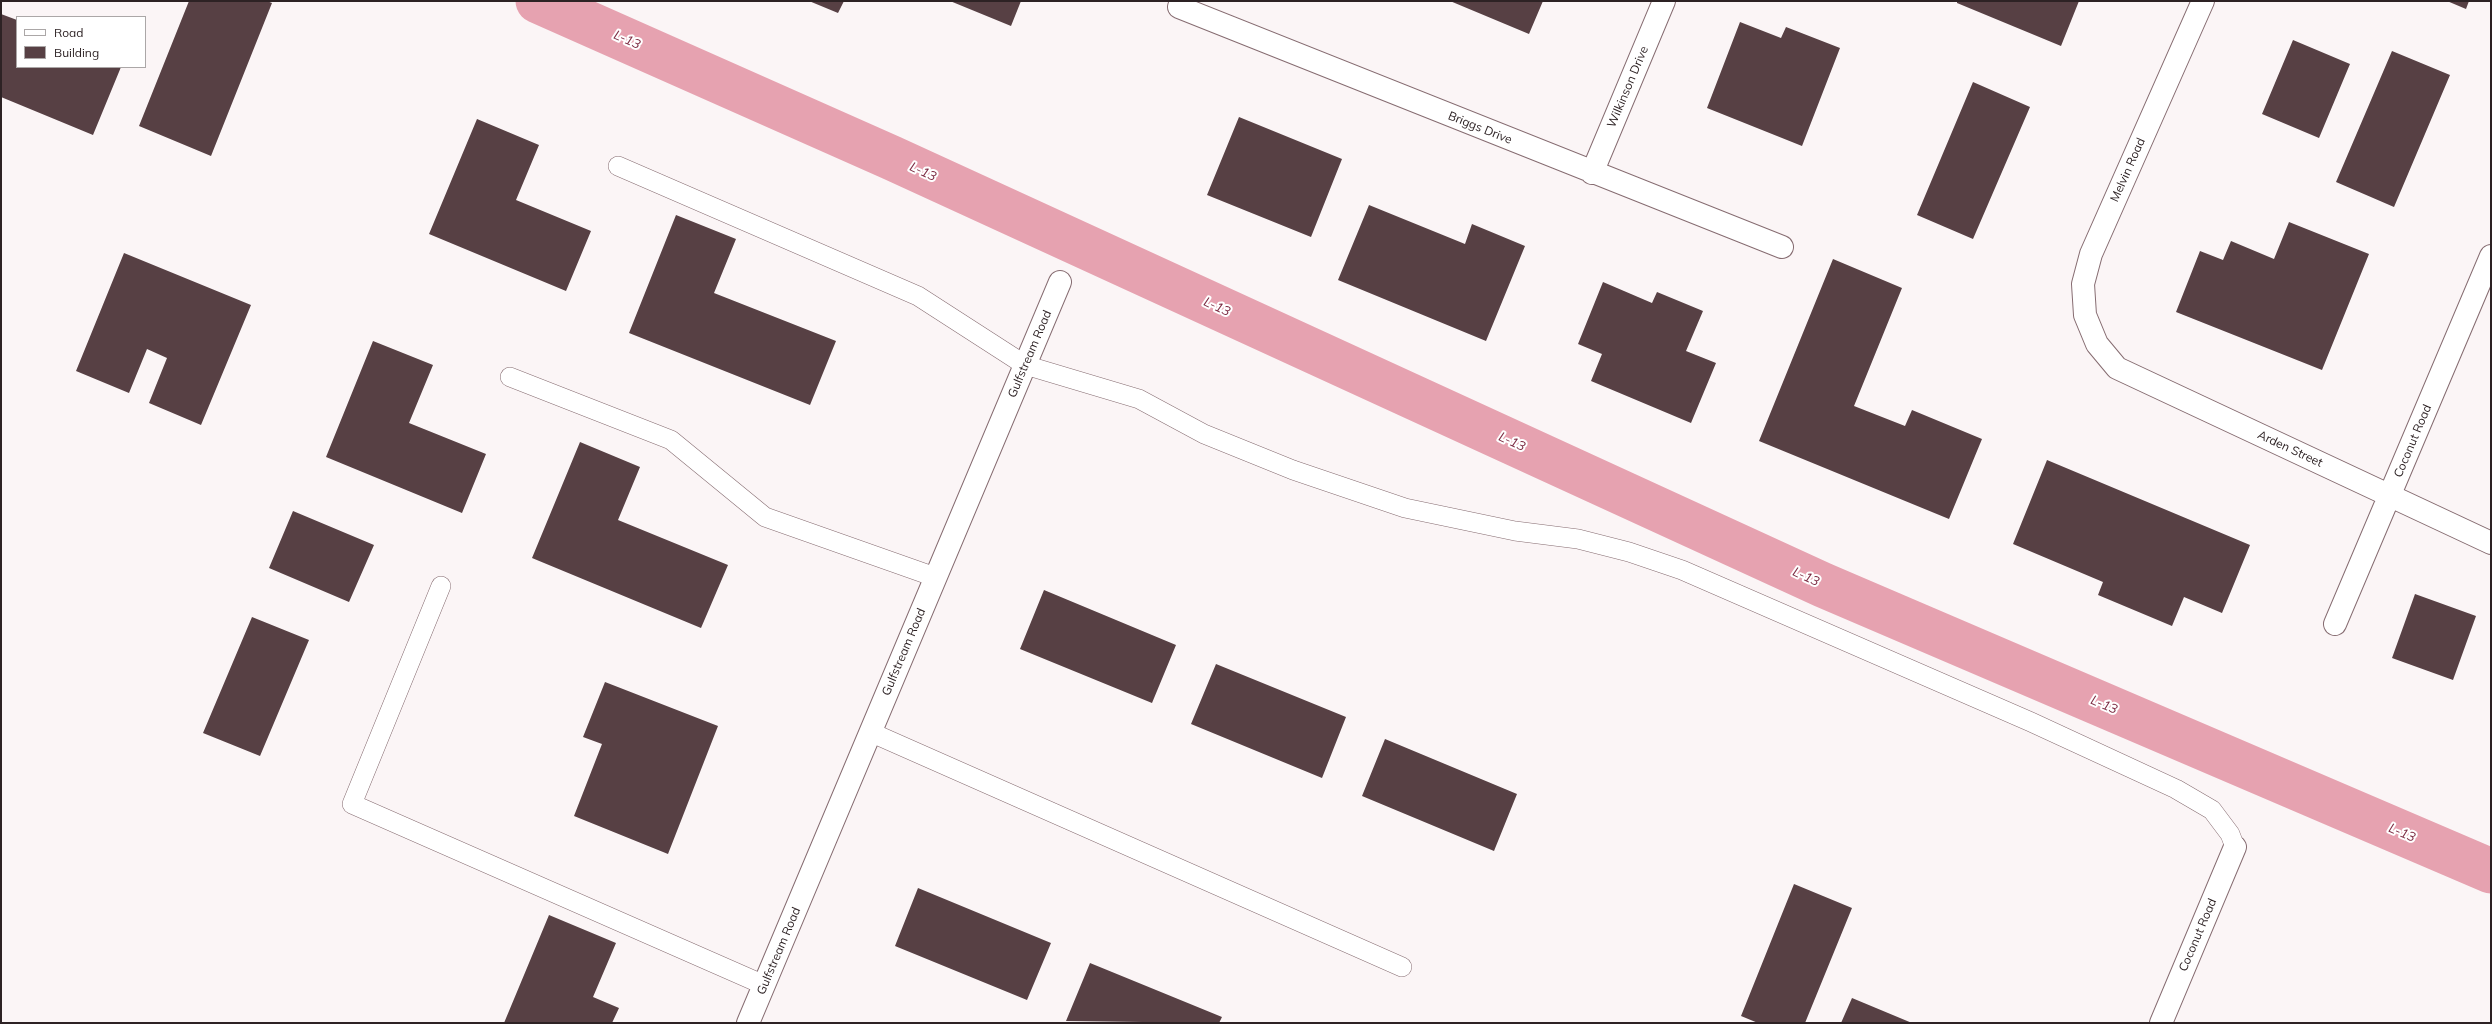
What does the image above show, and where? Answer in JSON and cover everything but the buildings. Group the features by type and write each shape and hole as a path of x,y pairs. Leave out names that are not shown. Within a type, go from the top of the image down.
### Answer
{"street":[{"name":"Wilkinson Drive","path":"1592,172 1664,1"},
{"name":"Melvin Road","path":"2097,344 2085,315 2083,284 2091,254 2203,1"},
{"name":"Briggs Drive","path":"1180,4 1592,172 1782,247"},
{"name":"Coconut Road","path":"2334,624 2390,496 2491,256"},
{"name":"Gulfstream Road","path":"748,1023 1060,282"},
{"name":"Arden Street","path":"2097,344 2117,368 2491,543"},
{"name":"Coconut Road","path":"2161,1023 2235,847"}],"lane":[{"path":"618,166 918,296 1025,365 1139,399 1204,434 1293,470 1405,508 1515,531 1578,539 1629,552 1682,570 2031,722 2176,789 2212,810 2230,834 2235,847"},
{"path":"510,378 671,440 766,517 935,577"},
{"path":"441,586 352,804 764,985"},
{"path":"870,732 1402,967"}],"waterway":[{"name":"L-13","path":"538,1 892,158 1823,585 2491,871"}]}
